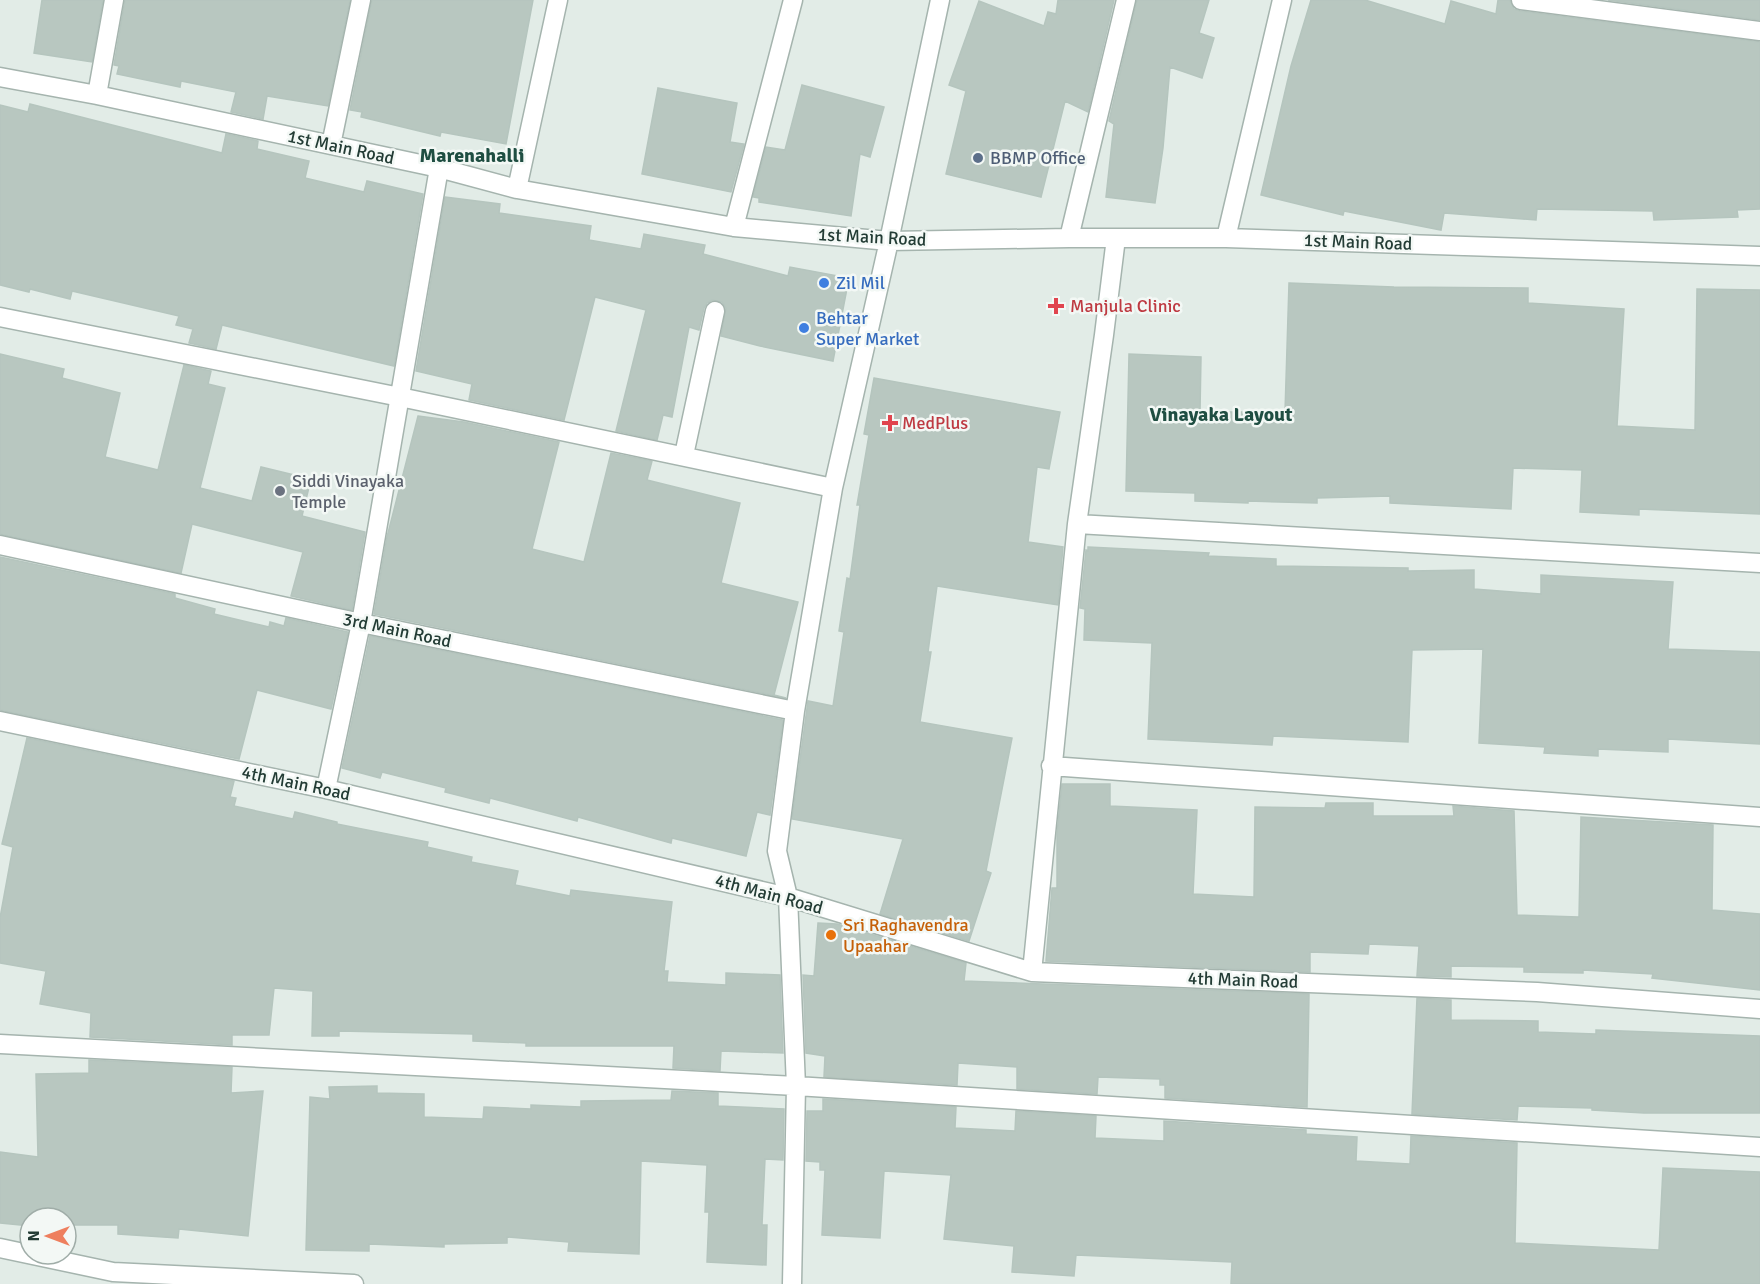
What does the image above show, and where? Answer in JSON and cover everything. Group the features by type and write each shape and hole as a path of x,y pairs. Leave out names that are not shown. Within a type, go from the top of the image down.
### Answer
{"street":[{"path":"97,95 114,0"},
{"path":"331,145 361,0"},
{"path":"517,189 558,0"},
{"path":"734,227 793,0"},
{"path":"792,1284 796,1086 788,897 777,851 795,711 832,488 889,241 940,0"},
{"path":"1069,238 1126,0"},
{"path":"1226,238 1282,0"},
{"path":"1521,0 1760,31"},
{"name":"1st Main Road","path":"0,77 97,95 439,168 517,189 734,227 889,241 1226,238 1760,256"},
{"path":"326,789 361,623 439,168"},
{"path":"1032,972 1077,524 1116,238"},
{"path":"684,455 716,312"},
{"path":"0,317 684,455 832,488"},
{"path":"1077,524 1760,563"},
{"name":"3rd Main Road","path":"0,546 361,623 795,711"},
{"name":"4th Main Road","path":"0,721 326,789 788,897 1032,972 1537,992 1760,1009"},
{"path":"1051,766 1760,817"},
{"path":"0,1044 796,1086 1760,1147"},
{"path":"0,1248 113,1272 354,1284"}],"building":[{"path":"42,0 103,0 92,62 34,53"},
{"path":"125,0 350,0 328,106 267,96 263,119 231,112 236,92 181,81 180,87 117,74 119,66 114,65"},
{"path":"372,0 533,0 506,144 441,132 440,136 361,117 362,112 350,110"},
{"path":"1058,0 1114,0 1088,112 1065,101 1041,197 946,174 966,91 949,85 979,1 1044,26 1048,12 1056,14"},
{"path":"1137,0 1209,0 1199,33 1214,38 1202,78 1170,67 1163,148 1155,203 1106,197 1114,124 1109,121"},
{"path":"1311,0 1365,0 1445,24 1451,1 1496,14 1498,0 1510,0 1514,9 1520,11 1760,42 1760,209 1737,210 1738,217 1654,220 1653,211 1537,209 1536,220 1444,213 1441,230 1344,211 1343,215 1261,195 1291,66"},
{"path":"1608,0 1760,0 1760,20"},
{"path":"802,85 884,107 870,157 860,154 851,216 759,202 759,198 753,197 766,147 785,150"},
{"path":"658,88 737,103 730,142 744,144 731,192 642,174"},
{"path":"30,104 222,153 226,134 258,141 257,149 309,161 305,178 364,192 367,181 423,194 394,366 222,325 216,349 189,343 193,329 176,325 179,316 72,291 70,299 30,289 29,292 0,285 0,105 28,112"},
{"path":"445,197 500,204 499,213 591,226 589,240 641,249 644,234 705,245 703,254 788,276 790,267 849,278 833,361 721,336 726,308 722,302 712,300 704,308 699,330 689,327 672,417 663,415 657,440 616,431 646,310 595,297 564,420 469,400 472,384 416,371"},
{"path":"1289,283 1394,287 1528,288 1528,303 1624,309 1617,426 1695,430 1697,289 1760,290 1760,514 1639,509 1639,515 1580,512 1582,470 1513,468 1511,509 1390,503 1390,496 1317,498 1317,503 1248,501 1248,503 1195,501 1195,493 1126,491 1129,354 1201,357 1200,412 1285,412"},
{"path":"0,354 64,369 62,378 120,393 105,457 158,470 184,365 211,371 208,384 225,388 200,488 252,501 261,467 311,479 302,516 365,532 352,610 291,596 303,552 192,524 181,573 0,534"},
{"path":"874,378 1060,412 1049,469 1037,467 1028,542 1063,547 1058,605 937,586 928,652 931,652 920,722 1012,738 986,871 991,873 969,941 880,914 903,839 792,819 808,701 833,706 844,632 839,631 847,578 850,579 860,505 857,505 869,435 864,434"},
{"path":"418,416 464,422 559,442 532,549 584,562 611,453 652,461 647,480 740,503 721,583 798,602 774,695 786,698 374,614 387,537"},
{"path":"1088,547 1276,559 1276,566 1408,568 1408,571 1474,570 1474,589 1541,594 1541,575 1673,582 1668,649 1760,652 1760,744 1668,739 1668,752 1598,749 1598,756 1544,753 1545,747 1479,743 1483,649 1412,650 1408,742 1273,736 1272,745 1148,739 1152,643 1084,640 1085,609 1080,608"},
{"path":"0,557 175,594 175,598 215,609 214,614 269,627 270,622 284,626 286,618 348,632 331,709 257,690 239,759 0,710"},
{"path":"370,636 783,720 770,815 757,812 746,856 672,838 671,843 578,817 577,821 490,798 489,803 445,792 446,788 382,772 380,778 342,768"},
{"path":"27,738 234,781 230,797 236,798 234,806 293,819 295,812 337,822 337,824 428,842 427,847 472,857 471,862 518,871 515,885 570,896 571,890 672,902 664,971 668,971 667,982 726,985 726,973 780,975 783,1053 721,1051 720,1071 673,1068 674,1046 526,1046 526,1043 473,1041 473,1034 339,1031 339,1036 312,1036 313,991 274,988 269,1035 232,1035 232,1045 90,1037 91,1013 40,1004 46,971 0,963 0,918 13,847 2,844"},
{"path":"1062,784 1110,784 1110,806 1197,810 1193,894 1254,897 1255,807 1325,808 1326,803 1373,803 1373,816 1454,816 1453,806 1514,811 1517,915 1579,917 1581,817 1713,825 1712,910 1760,914 1760,990 1652,978 1653,974 1583,970 1583,973 1524,972 1524,967 1451,966 1451,977 1417,976 1419,946 1369,944 1368,954 1310,952 1310,972 1046,961 1052,888 1057,888 1057,834"},
{"path":"818,923 837,924 966,963 964,981 1309,994 1307,1107 1165,1098 1165,1085 1160,1085 1160,1079 1098,1077 1097,1094 1017,1089 1017,1067 958,1063 957,1085 824,1077 825,1056 806,1053 803,975 814,976"},
{"path":"1417,998 1451,1000 1451,1020 1538,1021 1538,1032 1596,1034 1596,1030 1760,1036 1760,1113 1644,1113 1592,1110 1592,1108 1518,1106 1517,1120 1412,1114"},
{"path":"89,1060 232,1067 231,1093 263,1091 248,1236 179,1229 178,1238 118,1234 118,1225 78,1225 78,1206 18,1206 18,1225 0,1223 0,1152 38,1157 36,1074 89,1073"},
{"path":"377,1086 377,1093 424,1094 424,1117 483,1119 484,1107 531,1109 531,1105 581,1107 581,1101 671,1100 672,1091 718,1093 718,1106 784,1109 783,1160 765,1159 762,1225 767,1225 766,1265 707,1262 709,1212 705,1212 707,1165 641,1161 639,1254 568,1251 569,1242 507,1237 507,1243 444,1244 444,1247 369,1244 369,1251 306,1250 310,1097 330,1099 329,1087"},
{"path":"823,1099 956,1107 955,1128 1015,1131 1016,1111 1096,1116 1095,1138 1164,1141 1164,1121 1306,1130 1306,1134 1357,1137 1356,1161 1410,1164 1411,1136 1517,1143 1515,1243 1659,1250 1663,1168 1760,1172 1760,1284 1231,1284 1232,1262 1076,1255 1074,1276 1012,1272 1014,1246 944,1239 951,1175 884,1171 880,1238 822,1235 825,1170 820,1170 820,1162 806,1161 807,1111 823,1111"}],"place":[{"name":"BBMP Office","path":"978,158"},
{"name":"Zil Mil","path":"824,283"},
{"name":"Manjula Clinic","path":"1056,306"},
{"name":"Behtar Super Market","path":"804,328"},
{"name":"MedPlus","path":"890,423"},
{"name":"Siddi Vinayaka Temple","path":"280,491"},
{"name":"Sri Raghavendra Upaahar","path":"831,935"}],"district":[{"name":"Marenahalli","path":"472,155"},
{"name":"Vinayaka Layout","path":"1221,414"}]}
